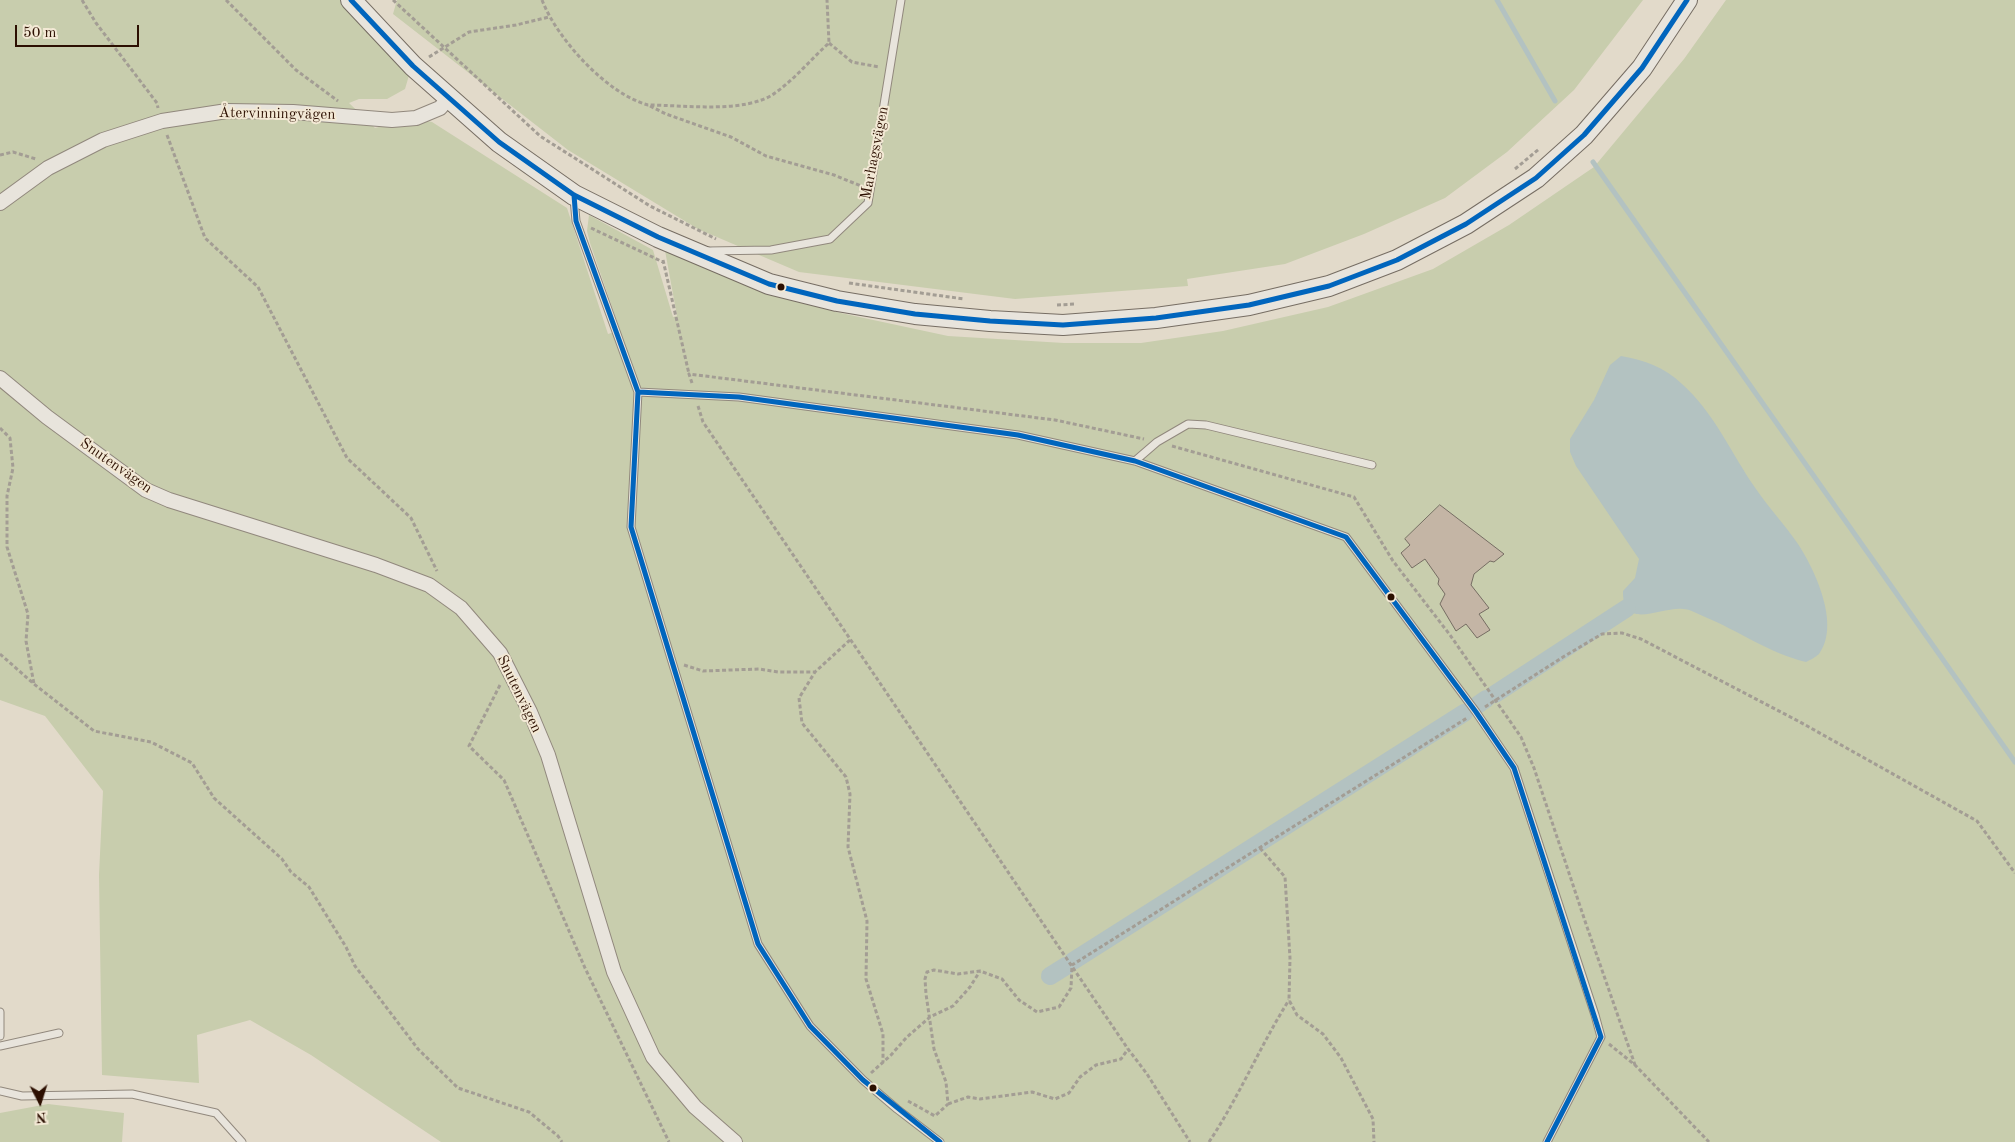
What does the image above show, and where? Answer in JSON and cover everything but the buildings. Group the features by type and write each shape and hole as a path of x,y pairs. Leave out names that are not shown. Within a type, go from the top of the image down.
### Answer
{"street":[{"path":"351,0 413,66 499,142 574,195 658,238 769,284 837,302 915,314 1063,325 1156,318 1249,305 1320,288 1397,260 1466,224 1536,178 1584,135 1635,75 1687,0"},
{"name":"Återvinningvägen","path":"0,203 48,168 103,140 162,121 227,111 293,112 392,120 416,118 440,108 450,97"},
{"name":"Snutenvägen","path":"0,378 47,416 146,490 168,500 376,565 429,585 461,608 500,653 530,712 548,755 614,972 654,1058 695,1107 734,1142"}],"lane":[{"name":"Marhagsvägen","path":"688,251 771,250 830,239 868,203 901,0"},
{"path":"574,195 576,221 638,392 630,527 758,944 810,1026 862,1080 940,1142"},
{"path":"638,392 739,397 1018,436 1135,461 1346,537 1476,712 1514,768 1596,1015 1601,1037 1547,1142"},
{"path":"1135,461 1157,442 1188,424 1206,425 1372,465"},
{"path":"0,1012 0,1036"},
{"path":"0,1046 59,1033"},
{"path":"0,1091 22,1096 132,1094 216,1113 242,1142"}],"path":[{"path":"226,0 296,70 358,117"},
{"path":"393,0 540,136 650,206 739,250"},
{"path":"542,0 549,17 578,57 621,92 638,102 648,104 734,106 760,101 776,93 829,43"},
{"path":"827,0 829,43 852,62 890,69"},
{"path":"413,66 469,32 516,25 549,17"},
{"path":"648,104 666,114 732,137 766,156 834,175 870,190"},
{"path":"1510,172 1541,147"},
{"path":"0,155 14,152 34,157 48,168"},
{"path":"658,238 703,422 1128,1049 1147,1074 1190,1142"},
{"path":"847,283 973,300"},
{"path":"1051,305 1080,304"},
{"path":"690,374 1055,420 1157,442 1354,496 1393,561 1450,635 1521,737 1534,768 1636,1065"},
{"path":"0,428 10,438 13,468 7,496 7,547 28,614 26,641 34,684"},
{"path":"1072,965 1602,634 1622,633 1641,640 1800,722 1978,821 2015,873"},
{"path":"850,640 815,672 799,698 802,723 846,776 850,794 848,847 867,921 866,979 883,1034 883,1062"},
{"path":"0,654 34,684 94,731 151,742 192,763 214,798 282,859 291,872 309,887 346,947 355,966 418,1049 458,1088 529,1112 558,1136 562,1142"},
{"path":"671,660 703,671 815,672"},
{"path":"1260,848 1285,877 1290,958 1290,1000 1297,1015 1323,1034 1341,1058 1373,1120 1374,1142"},
{"path":"948,1104 946,1082 934,1050 925,980 927,972 934,970 958,974 980,971 1002,979 1019,1000 1037,1012 1059,1007 1071,988 1072,965"},
{"path":"862,1080 883,1062 906,1037 930,1018 953,1006 970,988 980,971"},
{"path":"1209,1142 1290,1000"},
{"path":"1601,1037 1636,1065 1709,1142"},
{"path":"905,1100 935,1116 948,1104 968,1097 980,1098 1032,1092 1055,1099 1069,1094 1080,1077 1096,1066 1121,1059 1128,1049"}],"green space":[{"path":"0,0 344,0 410,72 405,89 387,99 359,99 349,103 375,128 412,118 432,122 567,208 608,334 620,330 590,243 587,231 589,215 653,250 673,317 677,316 665,243 836,312 948,336 1064,343 1141,343 1223,331 1328,307 1433,269 1509,225 1594,167 1684,59 1726,0 2015,0 2015,1142 441,1142 311,1055 250,1020 197,1035 199,1083 102,1075 99,875 103,791 45,716 0,700"},
{"path":"397,0 1643,0 1574,90 1507,152 1445,198 1364,234 1285,264 1187,279 1188,286 1015,299 799,272 698,229 568,150 393,14"},
{"path":"48,1104 124,1113 122,1142 0,1142 0,1113"}],"shaded area":[{"path":"1621,356 1646,362 1661,369 1675,378 1693,395 1704,407 1756,489 1798,544 1812,568 1827,613 1825,642 1819,654 1815,657 1806,662 1792,658 1688,610 1674,609 1645,614 1636,614 1629,611 1624,603 1623,591 1635,578 1639,559 1576,466 1570,452 1570,439 1594,400 1610,365"}],"waterway":[{"path":"1497,0 1555,101"},
{"path":"1593,162 2015,762"},
{"path":"1495,694 1627,608"},
{"path":"1476,706 1486,699"},
{"path":"1073,961 1464,713"},
{"path":"1050,976 1066,966"}],"transit line":[{"path":"351,0 413,66 499,142 574,195 658,237 769,284 837,301 915,314 1063,325 1156,318 1249,305 1329,286 1397,260 1466,224 1536,178 1584,135 1642,68 1687,0"},
{"path":"574,195 576,221 638,392 631,527 758,944 810,1026 863,1080 940,1142"},
{"path":"638,392 739,397 1018,435 1135,461 1346,537 1476,712 1514,768 1601,1037 1547,1142"}]}
